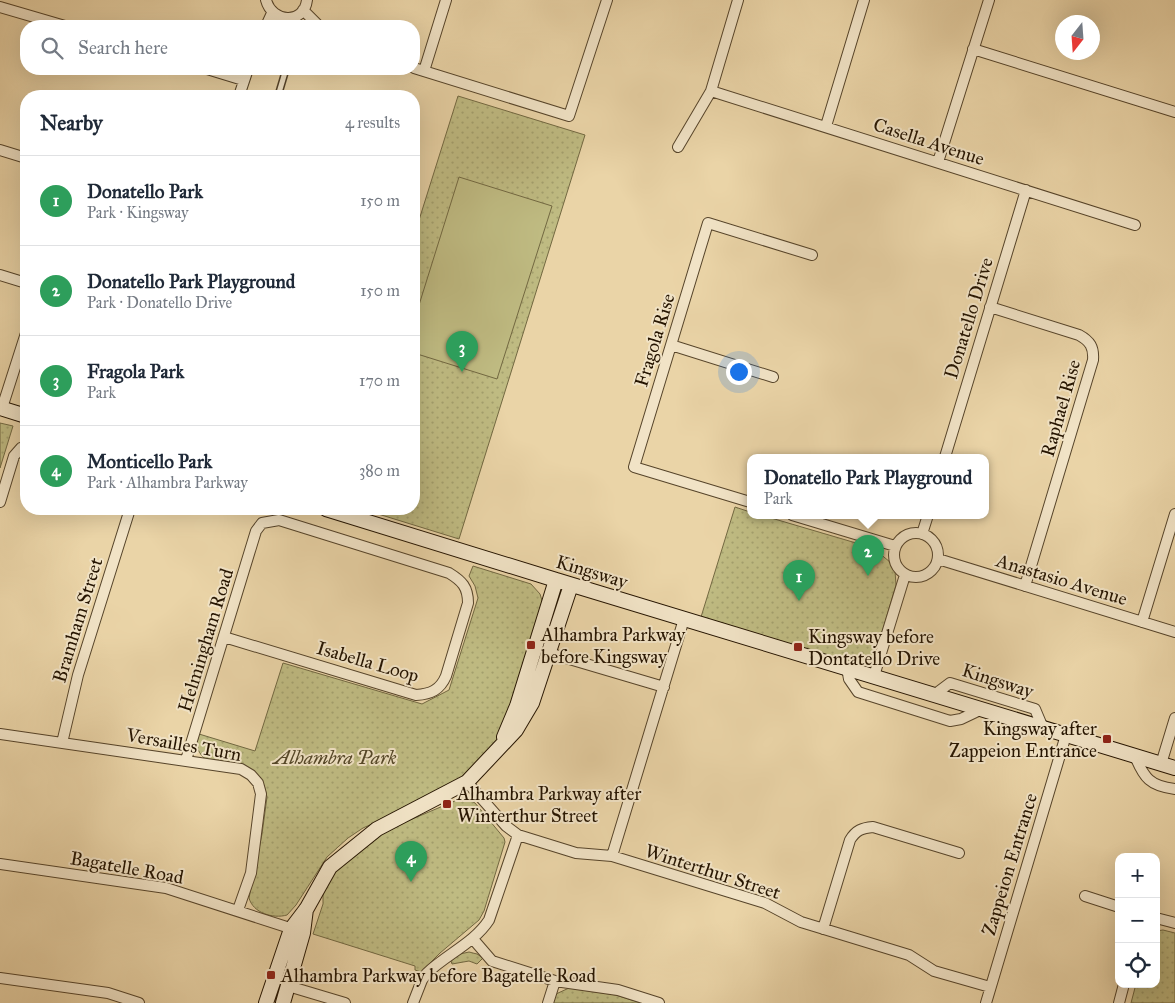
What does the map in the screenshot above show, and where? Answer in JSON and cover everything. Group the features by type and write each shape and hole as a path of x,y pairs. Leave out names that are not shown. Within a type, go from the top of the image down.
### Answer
{"street":[{"path":"266,0 272,13 278,17 292,18 305,5 315,20"},
{"path":"420,66 446,0"},
{"path":"420,69 569,116 607,0"},
{"path":"678,147 711,91 738,0"},
{"path":"826,126 864,0"},
{"path":"938,162 989,0"},
{"path":"0,7 44,20"},
{"path":"269,20 272,13"},
{"path":"974,49 1175,112"},
{"path":"227,75 243,80"},
{"path":"240,90 245,75"},
{"name":"Casella Avenue","path":"711,91 1135,225"},
{"path":"0,150 20,156"},
{"name":"Donatello Drive","path":"946,454 1026,190"},
{"name":"Fragola Rise","path":"747,501 634,466 708,223 812,255"},
{"path":"0,275 20,281"},
{"name":"Raphael Rise","path":"990,306 1079,335 1092,346 1094,353 1025,586"},
{"path":"671,345 773,377"},
{"path":"20,351 1,408 20,414"},
{"path":"0,502 14,456 20,450"},
{"path":"1142,622 1175,514"},
{"name":"Bramham Street","path":"62,742 78,675 128,515"},
{"name":"Kingsway","path":"345,515 1175,768"},
{"path":"805,519 895,546"},
{"path":"922,534 927,519"},
{"name":"Isabella Loop","path":"224,637 416,695 426,694 442,686 468,603 466,586 460,579 449,573 278,520 262,523 256,531"},
{"name":"Helmingham Road","path":"186,760 256,531"},
{"path":"910,534 922,534 933,541 938,553 936,566 926,576 905,575 896,565 895,546 910,534"},
{"name":"Anastasio Avenue","path":"938,560 1175,632"},
{"path":"874,676 905,575"},
{"path":"500,747 517,706 556,580"},
{"path":"266,1003 307,908 330,867 377,829 467,782 516,730 532,703 571,585"},
{"path":"612,856 684,619"},
{"path":"549,653 664,687"},
{"name":"Kingsway","path":"847,668 849,680 858,692 950,721 961,719 982,709"},
{"name":"Kingsway","path":"934,695 950,683 1034,709 1043,728"},
{"path":"1161,764 1175,718"},
{"name":"Versailles Turn","path":"0,734 186,760 241,770 251,775 258,783 261,794 251,873 238,910"},
{"name":"Zappeion Entrance","path":"986,1003 1066,735"},
{"path":"1135,756 1144,777 1150,782 1175,789"},
{"name":"Winterthur Street","path":"467,782 506,826 518,835 576,853 612,856 765,903 801,922 909,956 934,971 990,987"},
{"path":"823,930 850,840 860,829 873,827 960,852"},
{"path":"413,1003 422,980 427,973 483,930 493,911 518,835"},
{"name":"Bagatelle Road","path":"0,864 166,888 238,910 297,931"},
{"path":"1085,896 1115,906"},
{"path":"1160,919 1175,923"},
{"path":"282,1003 288,986 297,931"},
{"path":"473,938 492,961 555,981 618,990 659,1003"},
{"path":"0,978 108,993 139,1003"},
{"path":"548,1003 555,981"},
{"path":"288,986 344,1003"},
{"path":"1119,1003 1123,988"}],"lane":[{"path":"280,90 284,75"}],"green space":[{"path":"458,96 585,135 459,539 381,515 420,515 420,217"},
{"path":"459,177 552,206 497,379 420,355 420,302"},
{"path":"0,423 13,426 0,468"},
{"path":"735,507 747,511 747,519 775,519 873,548 890,562 895,571 896,585 875,656 861,666 701,617"},
{"name":"Alhambra Park","path":"473,566 531,584 540,594 544,607 500,747 467,782 363,828 348,838 327,857 296,905 287,915 276,916 259,911 249,898 262,834 267,797 264,785 254,773 204,758 197,747 199,734 255,751 283,663 422,704 449,690 478,598 475,586 469,576"},
{"path":"466,798 475,803 504,838 505,842 484,911 479,920 421,972 415,970 415,966 313,934 323,904 323,890 333,874 358,847 403,823"},
{"path":"1160,930 1175,933 1175,1003 1131,1003 1135,988 1160,988"},
{"path":"469,952 483,958 477,964 469,961 452,964 451,961 460,954"},
{"path":"569,988 616,995 641,1003 552,1003 556,994"}],"place":[{"name":"Fragola Park","path":"462,372"},
{"name":"Donatello Park Playground","path":"868,576"},
{"name":"Donatello Park","path":"799,601"},
{"name":"Alhambra Parkway before Kingsway","path":"531,645"},
{"name":"Kingsway before Dontatello Drive","path":"798,647"},
{"name":"Kingsway after Zappeion Entrance","path":"1107,739"},
{"name":"Alhambra Parkway after Winterthur Street","path":"447,804"},
{"name":"Monticello Park","path":"411,882"},
{"name":"Alhambra Parkway before Bagatelle Road","path":"271,975"}]}
